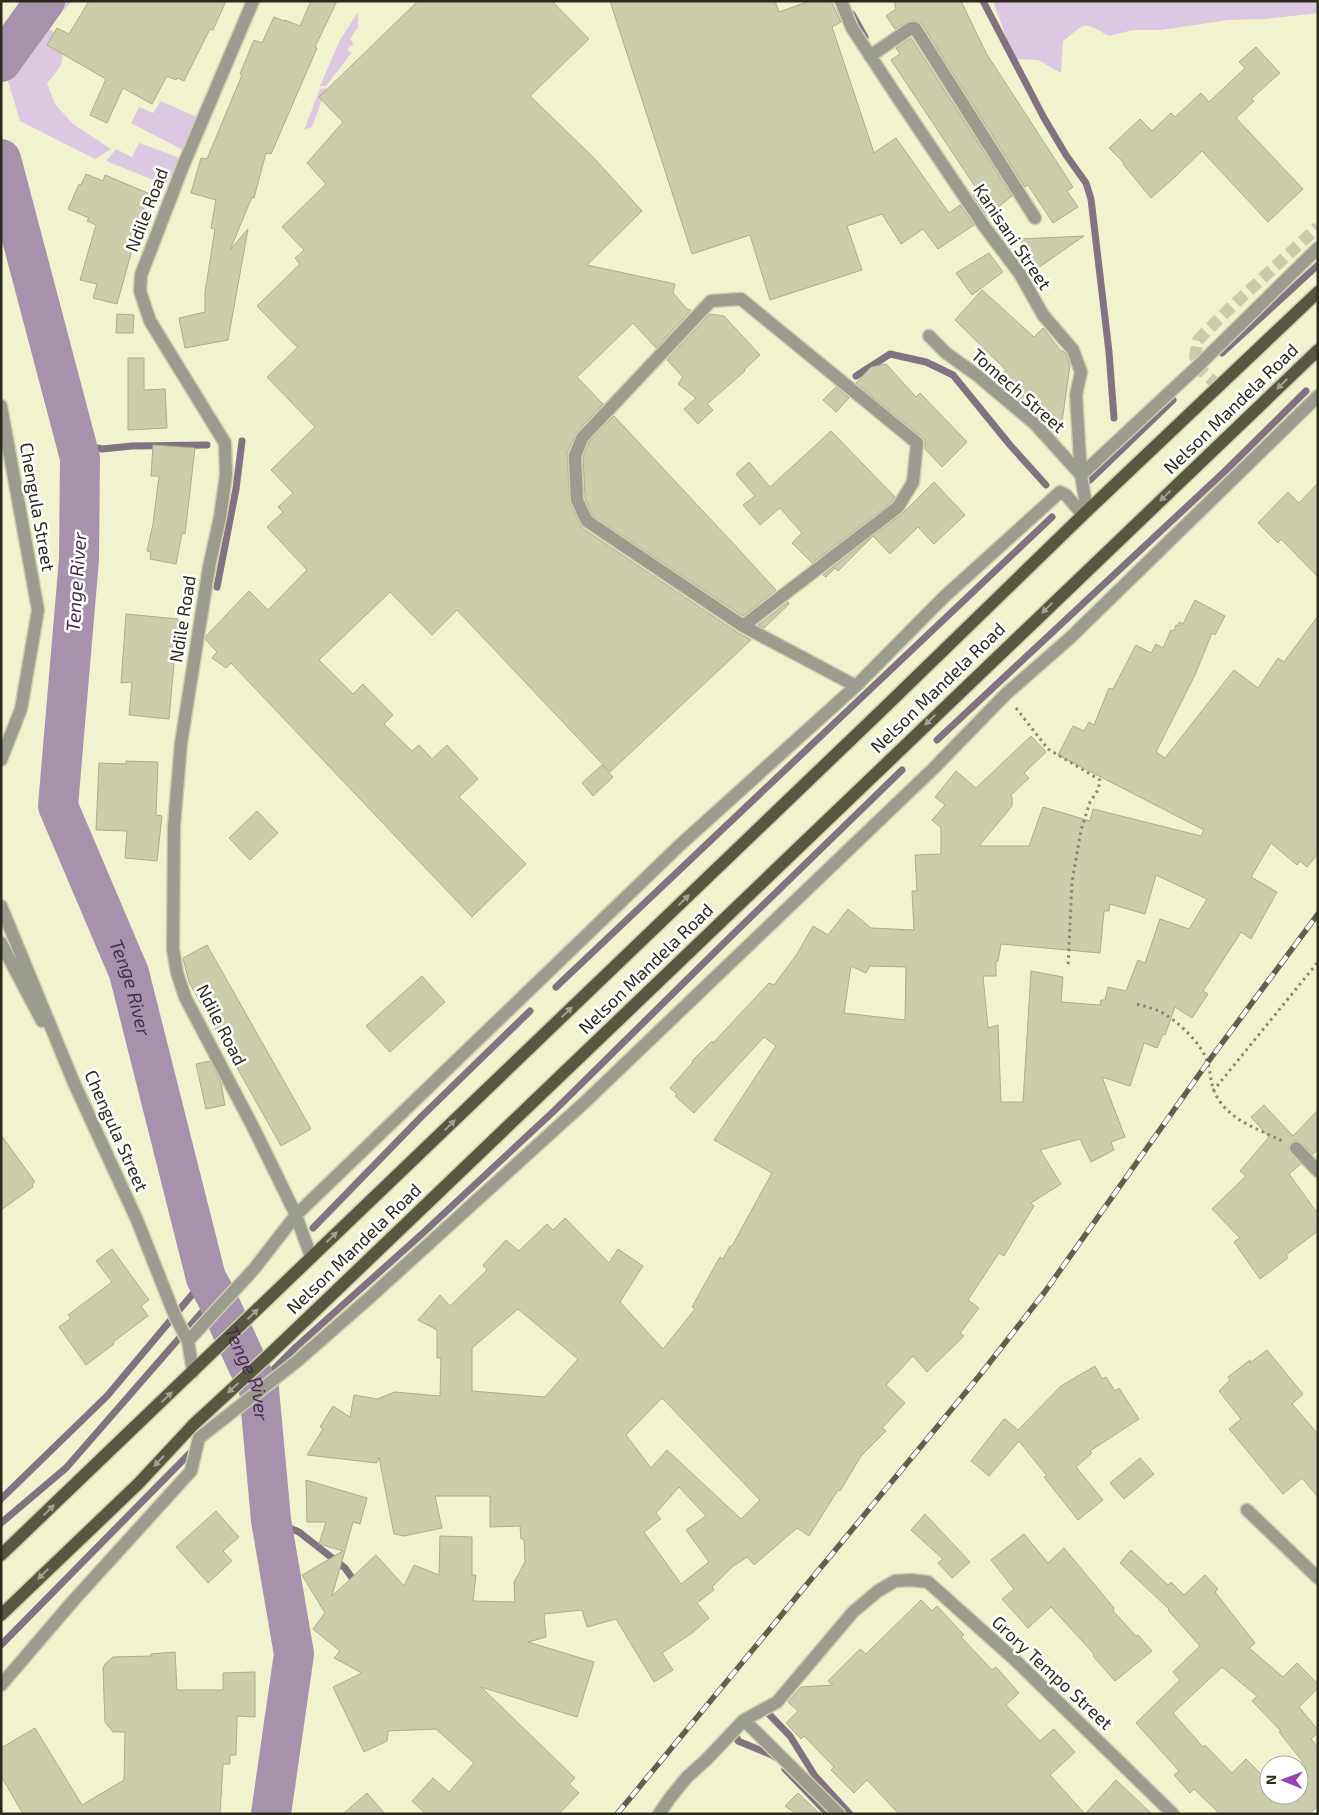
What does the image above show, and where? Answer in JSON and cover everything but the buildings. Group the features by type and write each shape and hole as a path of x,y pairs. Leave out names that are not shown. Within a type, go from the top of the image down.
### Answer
{"main road":[{"name":"Nelson Mandela Road","path":"1,1556 1085,513 1318,292"},
{"name":"Nelson Mandela Road","path":"1,1615 139,1482 193,1425 269,1355 1317,352"}],"street":[{"name":"Ndile Road","path":"253,1 183,166 141,275 140,291 150,321 225,444 226,475 220,517 209,567 181,743 174,826 175,895 172,949 176,973 185,997 296,1214 312,1257"},
{"name":"Kanisani Street","path":"841,1 852,28 870,56 960,190 1020,274 1043,315 1073,350 1081,372 1076,395 1085,513"},
{"path":"870,56 911,28 914,28 1035,218"},
{"path":"1081,475 1200,365 1318,248"},
{"path":"743,626 898,507 912,482 917,443 741,299 729,299 710,301 582,438 575,456 577,500 587,521 743,626 856,686"},
{"name":"Tomech Street","path":"930,336 946,354 978,376 1035,424 1081,475"},
{"path":"1,1685 73,1601 191,1471 199,1438 272,1381 368,1299 585,1102 934,768 1006,694 1071,637 1318,396"},
{"name":"Chengula Street","path":"1,406 38,610 21,709 1,760"},
{"path":"188,1341 254,1269 296,1214 681,844 856,686 944,596 1060,492 1066,495 1085,513"},
{"name":"Chengula Street","path":"1,906 74,1083 137,1220 175,1316 188,1341 193,1372"},
{"path":"1,944 74,1083"},
{"path":"1296,1148 1318,1171"},
{"path":"1247,1510 1318,1578"},
{"name":"Grory Tempo Street","path":"744,1720 777,1702 853,1612 878,1591 895,1581 928,1582 1014,1659 1173,1814"},
{"path":"659,1814 687,1777 744,1720 838,1814"}],"path":[{"path":"1006,694 1048,749 1100,780 1098,790 1090,802 1081,830 1074,874 1068,967"},
{"path":"1213,1091 1318,962"},
{"path":"1137,1004 1166,1014 1201,1048 1208,1062 1213,1091 1223,1105 1236,1117 1254,1129 1296,1148"}],"shaded area":[{"path":"59,1 72,1 53,22 60,14 57,4"},
{"path":"993,1 1318,1 1318,13 1265,19 1228,20 1161,30 1133,30 1109,36 1094,28 1085,26 1063,41 1061,73 1038,60 1014,59"},
{"path":"358,12 358,27 350,39 354,44 348,48 348,51 352,52 326,86 320,86 340,40"},
{"path":"43,25 60,36 62,62 47,83 55,104 73,124 111,149 95,159 20,121 6,74 6,65"},
{"path":"326,88 312,127 304,130 320,89"},
{"path":"161,101 199,118 183,150 131,123 139,107 153,113"},
{"path":"139,143 180,158 166,185 106,161 116,149 132,157"}],"waterway":[{"name":"Tenge River","path":"1,62 45,1"},
{"path":"983,1 1044,118 1066,155 1086,183 1091,199 1109,352 1114,418"},
{"path":"852,14 865,37"},
{"name":"Tenge River","path":"1,159 80,458 79,559 58,806 129,973 206,1278 259,1389 271,1520 294,1654 271,1814"},
{"path":"1222,353 1318,265"},
{"path":"856,376 890,354 926,362 953,375 1010,445 1046,485"},
{"path":"937,740 1224,472 1306,391"},
{"path":"1090,480 1173,400"},
{"path":"217,587 236,489 242,441"},
{"path":"80,458 98,448 207,445"},
{"path":"556,987 1052,517"},
{"path":"255,1388 296,1347 423,1233 555,1110 902,770"},
{"path":"313,1228 422,1116 530,1011"},
{"path":"1,1499 107,1396 206,1278"},
{"path":"1,1523 66,1468 216,1296"},
{"path":"1,1645 194,1449"},
{"path":"271,1520 299,1532 345,1568 357,1585"},
{"path":"764,1709 790,1736 815,1776 850,1814"},
{"path":"735,1731 738,1741 775,1757"},
{"path":"785,1769 828,1814"}],"tunnel":[{"path":"1218,386 1203,372 1195,357 1198,340 1318,227"}],"railway":[{"path":"617,1814 980,1375 1044,1293 1208,1062 1318,914"}]}
